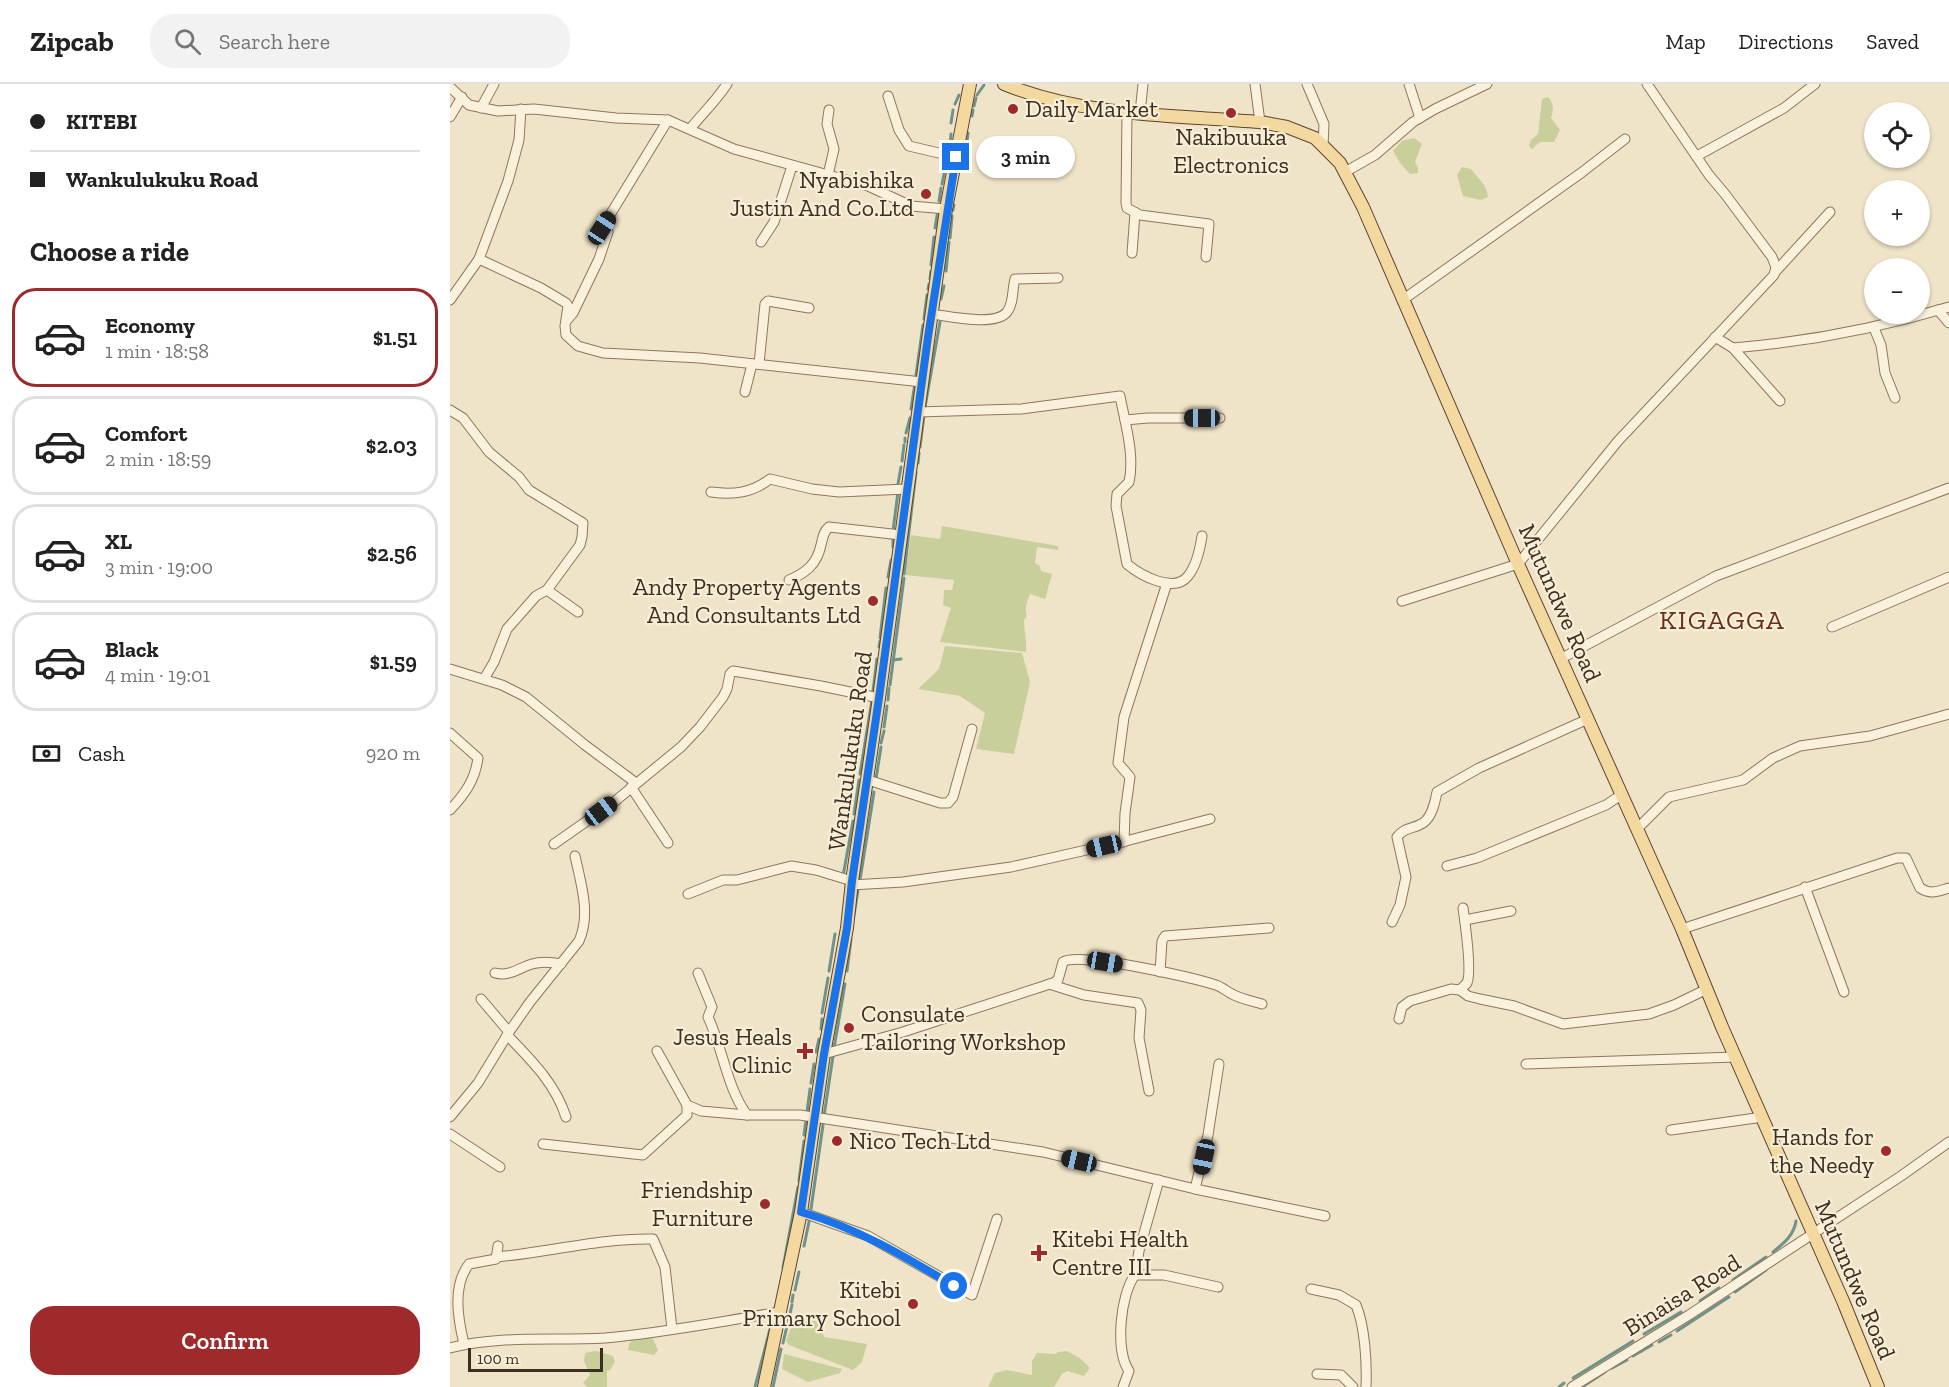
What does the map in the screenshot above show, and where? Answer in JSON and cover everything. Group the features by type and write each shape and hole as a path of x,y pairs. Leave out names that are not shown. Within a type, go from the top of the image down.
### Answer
{"main road":[{"name":"Wankulukuku Road","path":"764,1387 801,1212 824,1054 847,928 851,883 868,780 946,209 970,84"},
{"name":"Mutundwe Road","path":"1004,84 1035,96 1075,106 1260,122 1315,138 1333,154 1345,172 1404,299 1518,564 1682,928 1878,1387"}],"street":[{"path":"481,108 494,84"},
{"path":"690,129 706,108 718,98 726,84"},
{"path":"1140,113 1143,84"},
{"path":"1256,84 1260,122"},
{"path":"1306,84 1324,124 1323,146"},
{"path":"1409,84 1420,118"},
{"path":"1345,172 1375,154 1420,118 1487,84"},
{"path":"1647,84 1709,175 1772,256 1776,271"},
{"path":"1697,156 1784,108 1815,84"},
{"path":"450,87 470,105 498,111 520,109 668,120 734,149 868,186 911,206 946,209"},
{"path":"888,96 898,130 909,147 956,157"},
{"path":"450,117 462,97"},
{"path":"450,300 479,259 519,140 520,109"},
{"path":"828,175 834,149 827,124 829,110"},
{"path":"1127,111 1127,208 1135,213 1209,224 1206,257"},
{"path":"566,321 573,313 598,259 608,232 602,228 668,120"},
{"path":"1404,299 1625,139"},
{"path":"761,242 774,222 792,166"},
{"path":"1402,601 1518,564 1618,441 1830,212"},
{"path":"1132,253 1135,213"},
{"path":"479,259 541,288 566,303 568,306 566,335 569,340 590,351 690,357 922,382"},
{"path":"931,314 977,319 1000,317 1008,311 1015,279 1058,278"},
{"path":"745,392 755,364 765,304 768,301 809,308"},
{"path":"1733,348 1761,346 1874,328 1949,307"},
{"path":"1938,310 1949,323"},
{"path":"1874,328 1881,345 1885,373 1895,398"},
{"path":"1715,338 1733,348 1780,401"},
{"path":"918,412 1021,409 1120,396 1129,444 1130,477 1127,485 1118,492 1116,506 1126,561 1135,571 1167,583 1175,583 1187,578 1199,555 1202,536"},
{"path":"450,410 463,418 493,457 512,470 529,490 583,523 580,545 547,590 536,596 507,629 494,662 484,679"},
{"path":"1125,420 1148,417 1220,418"},
{"path":"711,492 746,492 759,488 770,479 812,489 839,492 907,489"},
{"path":"1562,658 1716,576 1949,488"},
{"path":"789,580 803,574 813,564 824,532 829,527 901,535"},
{"path":"1832,627 1949,577"},
{"path":"1124,842 1130,777 1120,768 1118,760 1124,717 1167,583"},
{"path":"547,590 578,612"},
{"path":"450,669 501,685 526,697 633,785 668,843"},
{"path":"554,844 589,821 681,747 723,697 733,670 879,698"},
{"path":"1637,829 1669,797 1743,780 1773,758 1800,746 1870,736 1949,714"},
{"path":"1392,922 1400,905 1406,877 1397,837 1403,830 1423,823 1429,817 1437,792 1479,768 1588,719"},
{"path":"868,780 940,803 948,803 953,797 972,729"},
{"path":"450,733 478,758 476,773 467,791 450,810"},
{"path":"1447,866 1477,858 1606,805 1621,795"},
{"path":"688,894 723,880 737,880 791,866 816,870 851,883 903,882 1011,867 1124,842 1210,819"},
{"path":"450,1118 477,1083 530,1002 579,941 586,910 575,856"},
{"path":"1682,928 1896,858 1906,858 1920,888 1932,893 1949,888"},
{"path":"1805,887 1844,992"},
{"path":"1460,990 1468,976 1463,908"},
{"path":"1465,920 1511,911"},
{"path":"1160,972 1162,941 1165,936 1269,928"},
{"path":"824,1054 903,1032 1049,984 1058,980 1062,962 1069,959 1105,962 1160,972 1220,987 1242,999 1263,1004"},
{"path":"495,973 504,975 535,963 561,964"},
{"path":"699,973 712,1007 708,1017 734,1093 747,1115"},
{"path":"1049,984 1084,995 1138,1003 1141,1010 1139,1038 1149,1091"},
{"path":"1399,1019 1402,1007 1410,1001 1451,989 1460,990 1468,996 1514,1006 1563,1024 1649,1014 1707,989"},
{"path":"481,999 552,1086 562,1103 566,1117"},
{"path":"543,1144 643,1155 687,1115 687,1105 657,1051"},
{"path":"1526,1064 1736,1057"},
{"path":"1195,1189 1208,1135 1219,1065"},
{"path":"687,1105 701,1111 747,1115 800,1115 1043,1152 1195,1189 1324,1216"},
{"path":"1671,1130 1763,1117"},
{"path":"450,1134 500,1167"},
{"name":"Binaisa Road","path":"1572,1387 1689,1316 1949,1142"},
{"path":"1124,1387 1129,1371 1122,1357 1124,1308 1132,1279 1136,1275 1139,1251 1159,1180"},
{"path":"801,1212 868,1236 968,1294 972,1294 997,1219"},
{"path":"464,1344 458,1310 461,1278 469,1264 494,1260 497,1257 630,1238 653,1239 665,1267 672,1329"},
{"path":"497,1257 498,1246"},
{"path":"1136,1275 1164,1275 1218,1287"},
{"path":"1311,1289 1339,1296 1356,1305 1367,1372 1366,1387"},
{"path":"450,1348 464,1344 536,1339 603,1338 781,1312"},
{"path":"1317,1374 1341,1375 1353,1387"}],"green space":[{"path":"1548,97 1553,107 1551,118 1560,130 1554,142 1540,142 1532,149 1529,146 1531,140 1538,134 1542,99"},
{"path":"1414,138 1422,144 1415,162 1418,173 1410,174 1393,151 1402,141"},
{"path":"1462,167 1471,169 1484,185 1488,197 1481,200 1463,196 1457,175"},
{"path":"942,526 1058,546 1058,550 1037,547 1035,563 1040,566 1041,571 1052,574 1045,599 1030,594 1028,599 1027,616 1024,620 1026,652 940,642 951,608 943,605 944,590 952,590 954,580 905,575 911,535 940,539"},
{"path":"945,646 1022,653 1030,682 1014,754 976,749 985,713 960,696 918,689 939,669"},
{"path":"813,1320 819,1322 824,1337 867,1344 862,1362 853,1370 789,1345 786,1341 793,1322"},
{"path":"648,1336 653,1339 658,1350 654,1355 628,1350 633,1338"},
{"path":"596,1351 613,1356 615,1362 607,1371 607,1387 587,1387 583,1383 590,1375 584,1361 585,1353"},
{"path":"1067,1351 1081,1359 1090,1368 1084,1376 1067,1371 1062,1374 1054,1387 988,1387 995,1373 1007,1370 1032,1375 1032,1361 1037,1353 1056,1354"},
{"path":"784,1354 842,1369 840,1373 808,1382 782,1369"}],"waterway":[{"path":"977,95 984,85"},
{"path":"955,104 959,95"},
{"path":"974,106 976,98"},
{"path":"951,123 953,110"},
{"path":"972,116 973,110"},
{"path":"966,149 968,133"},
{"path":"950,146 951,134"},
{"path":"942,184 947,159"},
{"path":"939,201 941,188"},
{"path":"953,210 954,205"},
{"path":"935,228 938,210"},
{"path":"950,238 952,216"},
{"path":"931,265 934,237"},
{"path":"946,271 949,242"},
{"path":"930,279 931,271"},
{"path":"928,289 929,284"},
{"path":"941,299 944,286"},
{"path":"924,319 927,295"},
{"path":"925,407 940,322"},
{"path":"916,375 923,325"},
{"path":"911,409 915,383"},
{"path":"920,447 924,415"},
{"path":"906,433 910,418"},
{"path":"902,461 904,445"},
{"path":"918,463 919,453"},
{"path":"898,484 901,467"},
{"path":"904,574 916,472"},
{"path":"893,531 898,492"},
{"path":"893,538 893,547"},
{"path":"888,577 891,560"},
{"path":"890,685 904,578"},
{"path":"880,638 886,588"},
{"path":"879,647 880,641"},
{"path":"873,691 877,659"},
{"path":"893,660 901,659"},
{"path":"888,700 889,688"},
{"path":"860,774 872,700"},
{"path":"884,727 887,706"},
{"path":"881,743 884,731"},
{"path":"876,779 881,747"},
{"path":"854,814 859,780"},
{"path":"860,880 874,792"},
{"path":"843,876 853,821"},
{"path":"854,915 858,890"},
{"path":"829,971 835,934"},
{"path":"847,971 851,939"},
{"path":"822,1013 828,978"},
{"path":"834,1048 845,984"},
{"path":"821,1029 822,1019"},
{"path":"816,1052 819,1039"},
{"path":"824,1116 833,1056"},
{"path":"811,1083 814,1064"},
{"path":"807,1112 810,1089"},
{"path":"804,1135 806,1120"},
{"path":"811,1209 823,1125"},
{"path":"799,1181 804,1141"},
{"path":"783,1268 798,1187"},
{"path":"804,1246 810,1217"},
{"path":"1773,1252 1791,1235 1796,1221"},
{"path":"1733,1280 1766,1257"},
{"path":"1735,1292 1766,1270"},
{"path":"795,1290 799,1272"},
{"path":"1700,1301 1719,1288"},
{"path":"792,1302 793,1295"},
{"path":"1677,1331 1729,1297"},
{"path":"783,1343 792,1305"},
{"path":"1644,1334 1681,1312"},
{"path":"755,1387 770,1329"},
{"path":"1659,1342 1671,1335"},
{"path":"1573,1378 1633,1341"},
{"path":"1633,1356 1652,1345"},
{"path":"773,1387 781,1349"},
{"path":"1612,1368 1627,1360"},
{"path":"1582,1387 1605,1372"},
{"path":"1559,1387 1564,1383"}],"place":[{"name":"Daily Market","path":"1013,109"},
{"name":"Nakibuuka Electronics","path":"1231,113"},
{"name":"Nyabishika Justin And Co.Ltd","path":"926,194"},
{"name":"Andy Property Agents And Consultants Ltd","path":"873,601"},
{"name":"Consulate Tailoring Workshop","path":"849,1028"},
{"name":"Jesus Heals Clinic","path":"805,1051"},
{"name":"Nico Tech Ltd","path":"837,1141"},
{"name":"Hands for the Needy","path":"1886,1151"},
{"name":"Friendship Furniture","path":"765,1204"},
{"name":"Kitebi Health Centre III","path":"1039,1253"},
{"name":"Kitebi Primary School","path":"913,1304"}],"district":[{"name":"KIGAGGA","path":"1722,620"}],"route":[{"path":"954,1286 894,1249 868,1236 801,1212 834,991 847,928 946,209 956,157"}]}
